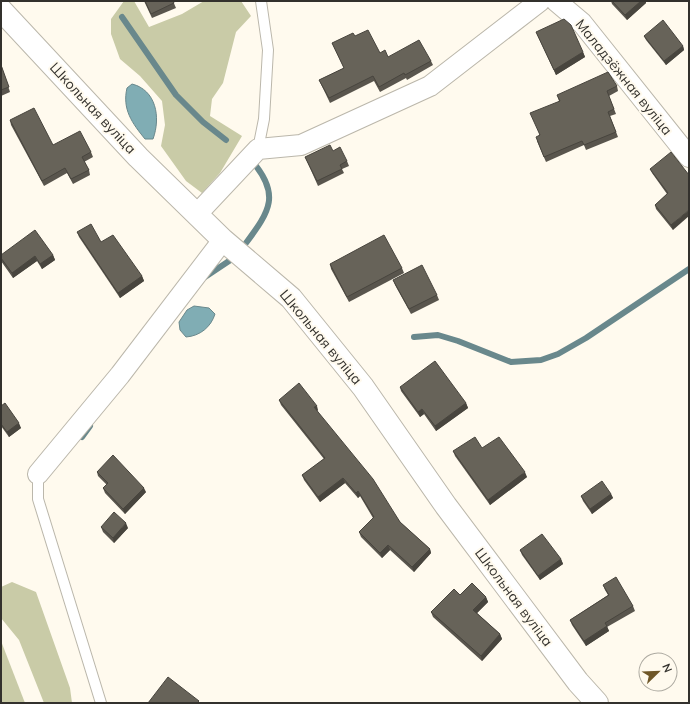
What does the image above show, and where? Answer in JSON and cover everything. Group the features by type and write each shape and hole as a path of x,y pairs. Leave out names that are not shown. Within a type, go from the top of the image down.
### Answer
{"street":[{"path":"197,214 258,149 301,145 430,86 540,1"},
{"name":"Маладзёжная вуліца","path":"556,1 582,23 689,157"},
{"name":"Школьная вуліца","path":"1,10 138,157 223,240 291,298 363,387 446,506 573,676 597,703"},
{"path":"38,474 120,375 223,240"}],"lane":[{"path":"258,149 264,119 268,50 261,1"},
{"path":"38,474 38,499 101,703"}],"green space":[{"path":"124,1 134,1 149,27 182,14 204,1 241,1 251,16 236,32 223,83 212,99 210,116 242,136 220,173 202,193 186,181 161,146 165,125 162,101 140,76 120,59 111,34 111,19"},
{"path":"12,582 36,592 70,688 72,703 44,703 19,640 1,618 1,587"},
{"path":"1,641 25,703 1,703"}],"water":[{"path":"132,84 147,92 151,98 156,114 153,139 145,139 129,115 126,96 127,88"},
{"path":"194,306 209,308 215,314 208,327 196,335 186,337 180,330 179,322 187,310"}],"building":[{"path":"145,1 173,1 174,3 151,14"},
{"path":"612,1 641,1 625,15"},
{"path":"564,19 571,25 583,52 554,70 536,32"},
{"path":"663,20 683,46 664,61 644,36"},
{"path":"368,30 380,53 385,50 388,57 419,40 431,61 405,75 404,73 379,87 373,76 329,98 319,80 344,68 332,43 353,33 355,36"},
{"path":"1,65 9,87 1,90"},
{"path":"608,72 617,86 607,91 614,109 608,112 616,132 584,145 582,141 544,157 536,137 540,135 530,113 560,101 557,95"},
{"path":"34,108 53,145 80,131 91,152 82,157 89,170 71,179 65,168 42,181 10,120"},
{"path":"330,145 333,151 340,147 347,161 340,165 342,169 317,181 305,157"},
{"path":"671,152 689,175 689,210 671,225 655,205 668,193 650,169"},
{"path":"91,224 101,242 113,235 142,276 118,293 77,232"},
{"path":"35,230 53,255 40,264 35,256 12,273 1,258 1,255"},
{"path":"384,235 402,268 347,297 330,264"},
{"path":"422,265 437,295 409,309 393,280"},
{"path":"435,361 466,403 435,426 422,409 418,412 400,387"},
{"path":"299,383 317,406 314,407 373,479 400,522 430,549 412,567 388,545 380,553 359,532 374,517 358,491 356,493 343,478 318,497 302,475 325,458 279,400"},
{"path":"5,403 19,423 7,432 1,424 1,406"},
{"path":"475,437 482,448 499,437 525,472 488,500 453,451"},
{"path":"113,455 144,488 123,509 103,488 108,483 97,472"},
{"path":"602,481 611,494 590,509 581,496"},
{"path":"114,512 126,523 113,538 101,527"},
{"path":"542,534 561,559 538,576 520,550"},
{"path":"616,577 633,606 605,623 607,626 584,641 570,620 609,595 603,585"},
{"path":"472,583 486,597 473,610 500,634 481,656 431,612 454,589 460,595"},
{"path":"168,677 199,701 197,703 148,703"}],"waterway":[{"path":"122,17 176,95 203,122 226,140"},
{"path":"246,243 261,221 269,202 269,193 266,183 251,160"},
{"path":"205,277 232,259"},
{"path":"414,337 438,335 458,341 511,362 541,360 558,354 586,338 689,269"},
{"path":"82,437 90,426"}]}
